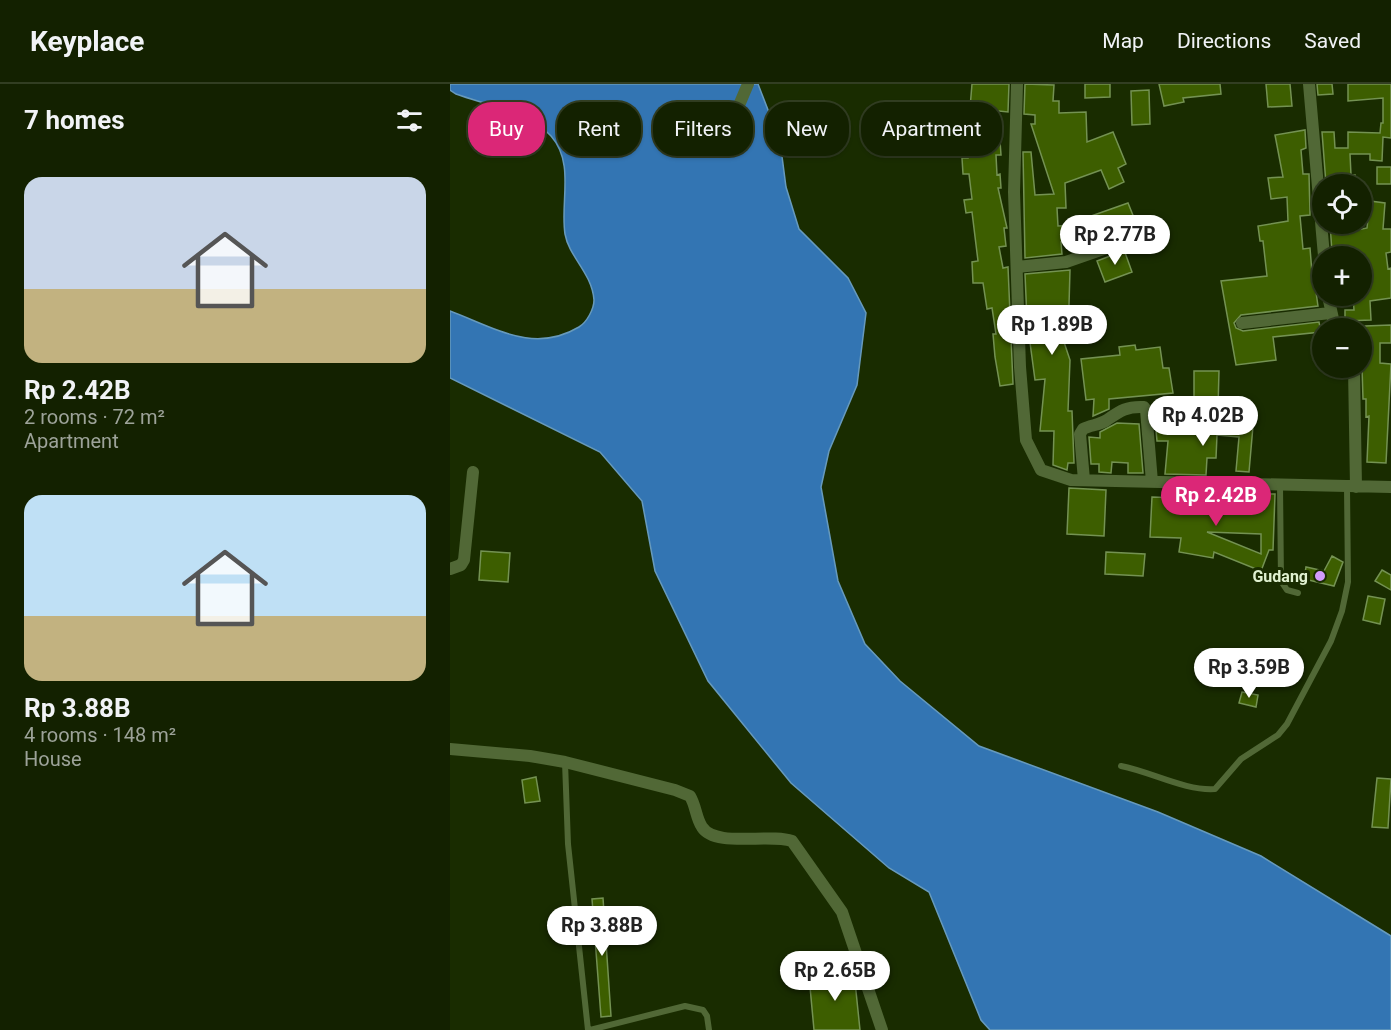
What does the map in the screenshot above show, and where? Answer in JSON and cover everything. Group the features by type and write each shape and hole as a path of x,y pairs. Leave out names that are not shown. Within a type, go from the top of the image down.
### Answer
{"street":[{"path":"740,102 748,84"},
{"path":"1017,84 1014,192 1020,367 1028,447 1041,470 1071,480 1391,487"},
{"path":"1309,84 1323,246"},
{"path":"1017,267 1066,262 1115,245"},
{"path":"1329,306 1332,318"},
{"path":"1242,323 1330,313"},
{"path":"1351,487 1354,378"},
{"path":"1084,480 1080,434 1083,429 1106,421 1123,408 1144,406 1152,482"},
{"path":"450,569 461,565 464,560 473,472"},
{"path":"450,749 530,756 565,762 685,794 694,803 702,828 715,837 772,837 792,841 842,912 882,1030"}],"lane":[{"path":"1280,484 1281,581 1287,590 1298,592"},
{"path":"1121,766 1145,770 1187,786 1215,789 1241,759 1265,745 1282,729 1331,641 1346,595 1351,487"},
{"path":"565,762 568,844 589,1030 685,1006 694,1006 703,1010 707,1016 709,1030"}],"water":[{"path":"450,84 758,84 765,102 765,156 782,156 786,187 799,229 848,278 866,313 857,385 829,451 821,487 838,581 865,644 900,681 979,746 1158,812 1261,856 1391,936 1391,1030 990,1030 981,1020 929,892 889,868 791,783 708,681 655,571 642,501 600,452 450,378 450,311 499,331 530,338 562,335 579,327 587,319 594,300 589,282 565,234 565,170 562,156 641,156 641,102 557,102 557,145 545,131 545,102 481,102 450,90"}],"building":[{"path":"972,84 1009,84 1008,112 1002,111 1002,102 970,102"},
{"path":"1025,84 1054,85 1053,101 1059,101 1059,113 1086,112 1087,142 1113,132 1126,164 1118,168 1124,182 1109,189 1101,170 1065,183 1066,208 1057,208 1058,226 1078,225 1077,221 1128,203 1141,235 1123,242 1120,238 1113,237 1086,246 1084,241 1061,242 1062,254 1025,258 1023,152 1031,152 1035,195 1054,194 1031,124 1035,124 1035,115 1024,114"},
{"path":"1085,84 1110,84 1110,97 1085,98"},
{"path":"1159,84 1220,84 1221,94 1183,98 1184,102 1164,106"},
{"path":"1266,84 1290,84 1292,106 1268,107"},
{"path":"1317,84 1332,84 1333,94 1318,95"},
{"path":"1348,84 1391,84 1391,138 1383,137 1382,161 1370,160 1370,154 1350,154 1351,174 1325,174 1322,132 1334,132 1335,148 1348,148 1348,132 1380,133 1381,123 1383,123 1383,98 1348,101"},
{"path":"1149,90 1150,124 1132,125 1131,91"},
{"path":"1305,130 1306,148 1301,150 1303,174 1309,174 1310,215 1300,216 1303,249 1310,248 1312,306 1318,306 1241,315 1234,323 1236,328 1243,331 1312,323 1312,333 1273,337 1276,360 1236,365 1221,281 1267,276 1263,241 1260,241 1258,226 1288,221 1287,197 1271,199 1268,178 1283,177 1275,135"},
{"path":"968,156 996,156 997,175 1000,174 1001,188 998,188 1007,228 1004,228 1006,246 999,247 1003,268 1008,267 1013,384 1000,386 995,357 993,334 996,334 992,308 987,309 983,283 973,283 972,262 978,261 972,212 966,213 964,200 972,199 969,174 963,174 962,158 968,158"},
{"path":"1377,167 1391,167 1391,184 1377,184"},
{"path":"1372,201 1385,203 1383,229 1391,229 1391,252 1386,253 1388,269 1391,268 1391,298 1372,301 1372,246 1332,246 1331,234 1372,234"},
{"path":"1123,247 1132,272 1105,282 1097,261 1118,253"},
{"path":"1070,270 1069,305 1073,317 1062,319 1063,339 1070,360 1068,411 1072,411 1074,463 1068,463 1067,470 1053,465 1054,431 1040,431 1045,379 1035,380 1027,320 1025,274"},
{"path":"1354,306 1370,306 1371,318 1345,318 1345,310 1354,310"},
{"path":"1391,325 1391,343 1380,343 1380,363 1391,364 1386,463 1367,462 1369,416 1366,417 1362,378 1372,378 1372,326"},
{"path":"1135,345 1136,350 1160,347 1163,368 1169,368 1173,393 1109,399 1109,409 1093,416 1094,399 1086,400 1081,359 1120,355 1119,347"},
{"path":"1194,371 1219,371 1218,408 1194,408"},
{"path":"1227,421 1227,424 1253,426 1249,472 1236,471 1239,437 1217,435 1216,458 1207,458 1206,475 1165,474 1168,441 1157,441 1156,430 1167,430 1167,423 1179,423 1178,433 1202,432 1201,424"},
{"path":"1117,423 1139,424 1143,473 1128,473 1128,463 1112,462 1111,473 1099,472 1099,464 1091,464 1089,437 1100,438 1100,432"},
{"path":"1069,488 1106,490 1104,536 1067,534"},
{"path":"1181,491 1223,499 1222,502 1236,503 1236,507 1262,509 1263,494 1275,494 1273,550 1269,550 1261,571 1214,552 1213,558 1179,552 1181,538 1150,537 1152,497 1181,498","holes":["1207,532 1261,534 1261,554"]},
{"path":"481,551 510,553 508,582 479,580"},
{"path":"1106,552 1145,554 1143,576 1105,574"},
{"name":"Gudang","path":"1332,556 1343,562 1334,586 1304,579 1306,567 1324,571"},
{"path":"1382,570 1391,575 1391,590 1375,581"},
{"path":"1368,596 1385,599 1380,624 1363,620"},
{"path":"1242,692 1258,695 1256,707 1239,703"},
{"path":"536,777 540,801 525,803 522,780"},
{"path":"1377,778 1391,779 1388,828 1372,827"},
{"path":"603,898 611,1016 601,1017 592,899"},
{"path":"854,972 860,1030 814,1030 809,976"}],"place":[{"name":"Gudang","path":"1320,576"}]}
